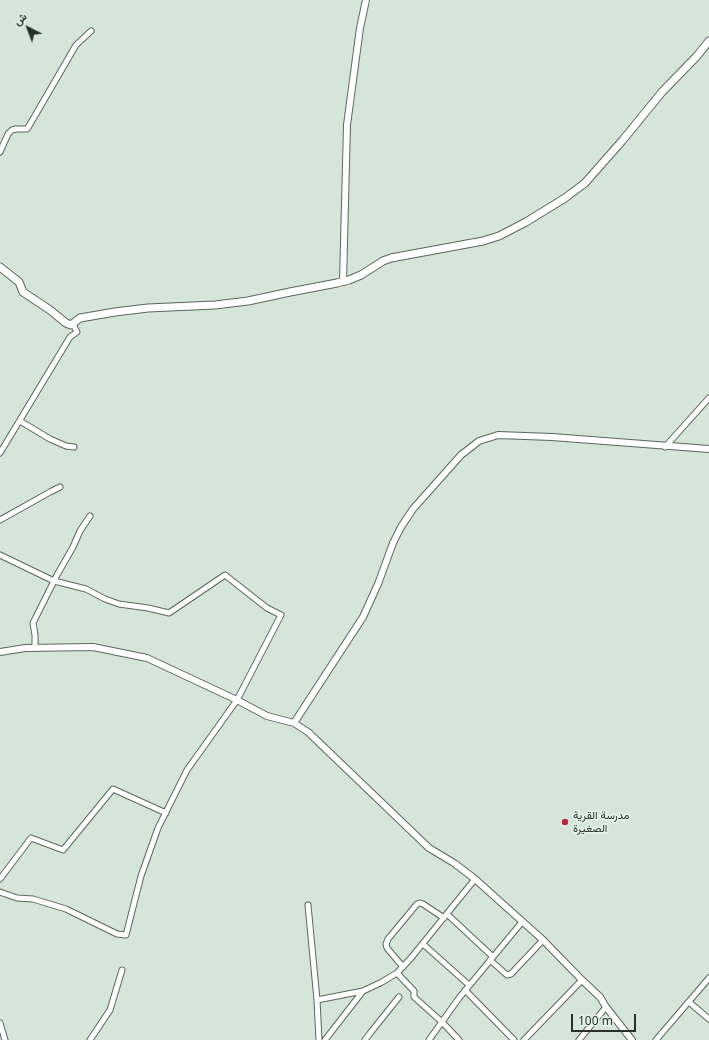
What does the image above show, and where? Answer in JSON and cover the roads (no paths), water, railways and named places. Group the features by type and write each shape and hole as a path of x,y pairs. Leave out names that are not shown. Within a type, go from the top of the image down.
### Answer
{"main road":[{"path":"0,267 19,282 23,292 69,325 73,324 80,318 102,314 148,308 215,305 248,301 342,282 361,274 383,260 483,241 498,236 526,222 565,198 585,183 636,125 662,92 698,56 709,41"}],"street":[{"path":"342,282 347,125 360,28 366,0"},
{"path":"0,152 8,134 12,130 27,129 76,46 91,30"},
{"path":"0,454 70,338 77,332 73,324"},
{"path":"665,447 709,398"},
{"path":"20,421 50,439 66,446 74,446"},
{"path":"294,722 363,617 401,527 413,509 461,455 479,441 498,435 506,435 709,449"},
{"path":"0,520 60,487"},
{"path":"34,648 35,634 33,623 80,531 90,516"},
{"path":"0,555 54,581 86,589 104,599 119,604 148,608 169,614 225,575 267,608 280,615 236,700 187,770 158,828 141,876 126,935 117,934 66,909 33,898 17,898 0,892"},
{"path":"1,653 25,648 93,647 147,658 267,716 294,722 308,732 429,848 454,863 543,940 600,997 632,1040"},
{"path":"0,879 31,838 63,850 113,789 166,813"},
{"path":"317,1000 363,991 397,973 423,944 475,880"},
{"path":"403,967 387,948 386,942 417,904 420,903 446,916 492,958 507,975 511,974 543,940"},
{"path":"308,906 317,1000 319,1040"},
{"path":"429,1040 465,990 522,922"},
{"path":"423,944 469,985"},
{"path":"90,1040 110,1010 122,970"},
{"path":"397,973 414,991 414,997 442,1022 458,1040"},
{"path":"656,1040 709,978"},
{"path":"528,1039 582,980"},
{"path":"465,990 514,1040"},
{"path":"325,1040 363,991"},
{"path":"365,1040 399,997"},
{"path":"689,1002 709,1019"},
{"path":"579,1040 606,1007"},
{"path":"0,1023 5,1040"}],"place":[{"name":"مدرسة القرية الصغيرة","path":"565,822"}]}
